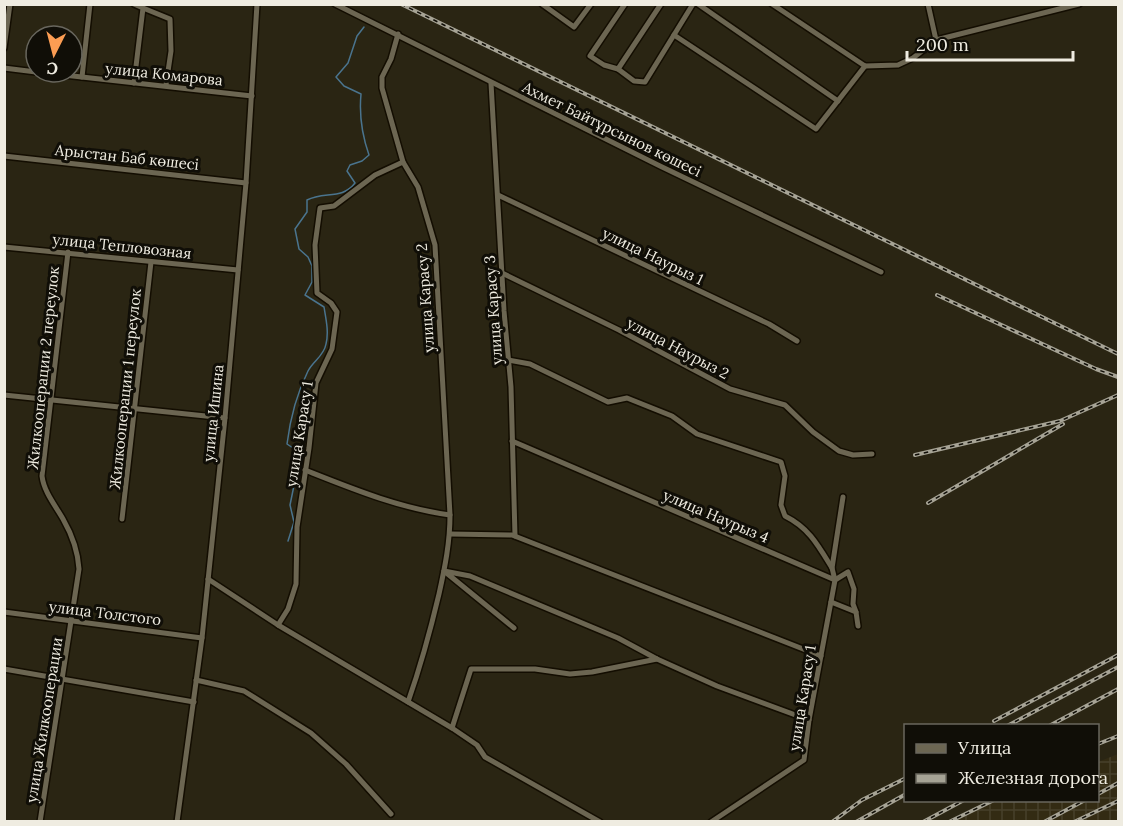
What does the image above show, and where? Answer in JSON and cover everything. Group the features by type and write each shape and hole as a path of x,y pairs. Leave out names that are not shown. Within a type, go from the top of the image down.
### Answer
{"street":[{"path":"4,48 10,4"},
{"path":"84,59 90,4"},
{"path":"134,4 170,19 171,51 166,86"},
{"name":"улица Ишина","path":"177,822 202,638 225,418 246,183 257,4"},
{"name":"Ахмет Байтұрсынов көшесі","path":"335,4 491,83 881,272"},
{"path":"542,4 574,27 591,4"},
{"path":"626,4 590,56 604,65 618,69 634,81 645,82 693,4"},
{"path":"618,69 661,4"},
{"path":"698,4 838,101"},
{"path":"772,4 865,66 898,65 913,58 936,40 1079,4"},
{"path":"928,4 936,40"},
{"path":"134,83 143,8"},
{"name":"улица Карасу 2","path":"398,34 391,59 382,77 382,88 403,162 418,187 435,245 450,515 450,534 444,571 426,650 408,702"},
{"path":"674,35 816,129 865,66"},
{"name":"улица Комарова","path":"4,68 24,70"},
{"name":"улица Комарова","path":"84,77 252,96"},
{"name":"улица Карасу 3","path":"491,83 511,387 515,536"},
{"name":"Арыстан Баб көшесі","path":"4,156 246,183"},
{"name":"улица Карасу 1","path":"278,625 288,609 296,584 297,527 316,383 332,349 337,312 331,303 317,293 315,245 318,214 320,208 334,206 375,175 403,162"},
{"name":"улица Наурыз 1","path":"498,195 769,324 797,341"},
{"name":"улица Тепловозная","path":"4,247 238,270"},
{"name":"Жилкооперации 2 переулок","path":"68,252 42,476 46,490 65,522 78,555 79,569 71,621"},
{"name":"Жилкооперации 1 переулок","path":"122,519 151,261"},
{"name":"улица Наурыз 2","path":"502,273 620,330 730,389 785,405 813,432 838,451 872,454"},
{"path":"508,360 530,364 608,402 627,398 672,417 697,435 781,462 786,476 782,504 785,516 800,523 832,568"},
{"path":"4,396 225,418"},
{"name":"улица Наурыз 4","path":"512,441 834,580"},
{"path":"305,470 394,503 450,515"},
{"path":"843,497 832,568 834,580 848,573 854,589 853,604 858,626"},
{"path":"450,534 515,536 821,656"},
{"path":"444,571 514,628"},
{"path":"444,571 470,576 618,638 657,659 717,686 809,720"},
{"path":"208,579 278,625 452,728 477,745 485,757 600,822"},
{"name":"улица Карасу 1","path":"711,822 804,760 834,580"},
{"path":"831,602 856,612"},
{"name":"улица Толстого","path":"4,612 202,638"},
{"name":"улица Жилкооперации","path":"39,822 71,621"},
{"path":"452,728 471,669 535,669 570,674 657,659"},
{"path":"4,669 194,702"},
{"path":"196,680 244,691 311,733 346,764 391,814"}],"shaded area":[{"path":"1118,754 1118,821 952,821 991,802 1099,802 1099,762"}],"waterway":[{"path":"288,541 294,522 290,505 299,461 296,450 287,444 290,426 304,379 310,367 323,352 327,335 324,307 305,295 312,282 312,266 308,257 299,249 295,229 307,212 307,200 344,192 350,188 355,183 347,171 350,165 362,161 369,155 360,110 361,94 344,86 336,77 348,63 357,36 364,27"}],"railway":[{"path":"401,4 1118,354"},
{"path":"937,295 1118,377"},
{"path":"915,455 1060,421 1118,395"},
{"path":"928,503 1063,424"},
{"path":"994,721 1118,655"},
{"path":"1011,724 1118,667"},
{"path":"1053,724 1118,689"},
{"path":"1099,744 1118,736"},
{"path":"832,822 862,800 904,779"},
{"path":"1099,793 1118,783"},
{"path":"856,822 904,795"},
{"path":"1074,822 1118,801"},
{"path":"923,822 960,802"},
{"path":"949,822 990,802"},
{"path":"1044,822 1081,802"}]}
